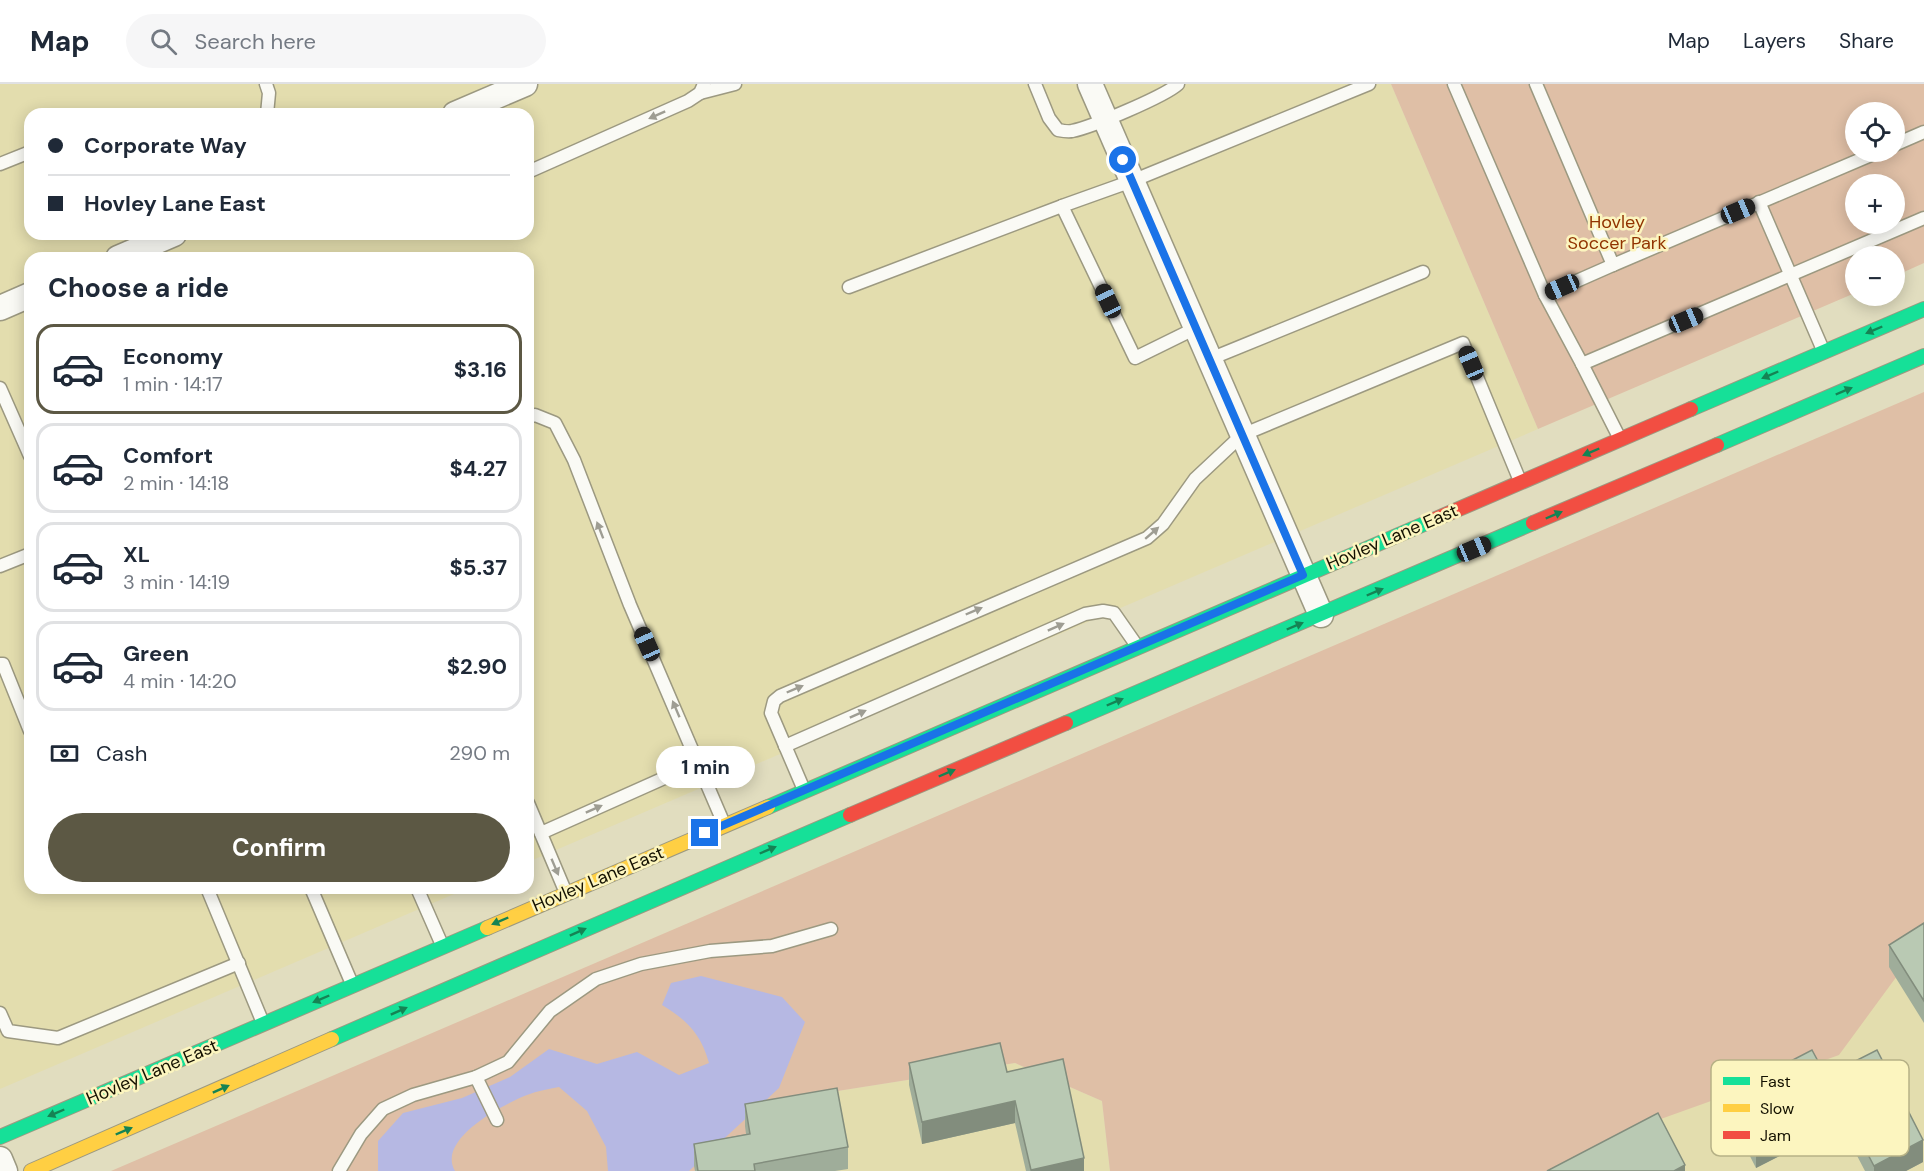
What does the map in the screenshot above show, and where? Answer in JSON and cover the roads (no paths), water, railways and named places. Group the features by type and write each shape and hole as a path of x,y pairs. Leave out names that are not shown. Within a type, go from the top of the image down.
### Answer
{"street":[{"path":"469,108 525,84"},
{"path":"1090,84 1321,615"},
{"path":"132,252 160,240"},
{"path":"0,308 24,298"},
{"name":"Hovley Lane East","path":"0,1137 1924,309"},
{"path":"1818,368 1824,351"},
{"path":"31,1171 656,898 1924,356"},
{"path":"1674,463 1782,405 1789,399"},
{"path":"803,807 806,801 804,790"},
{"path":"656,898 756,840"},
{"path":"260,1040 264,1035 264,1024"},
{"path":"148,1121 209,1078"},
{"path":"0,1159 5,1171"}],"lane":[{"path":"266,84 269,93 268,108"},
{"path":"534,169 688,101 702,88 735,84"},
{"path":"1035,84 1049,118 1058,130 1070,132 1163,94 1178,84"},
{"path":"849,287 1132,181 1369,84"},
{"path":"1454,84 1545,295 1620,439"},
{"path":"1536,84 1613,265"},
{"path":"1905,140 1924,132"},
{"path":"0,164 24,154"},
{"path":"1545,295 1854,162"},
{"path":"1759,202 1824,351"},
{"path":"1062,206 1135,358 1196,328"},
{"path":"1582,364 1924,218"},
{"path":"1210,359 1423,272"},
{"path":"804,790 771,713 774,701 780,696 1147,538 1163,524 1195,478 1242,435 1462,344 1521,482"},
{"path":"0,388 3,405 24,445"},
{"path":"534,416 555,423 569,451 630,605 724,825"},
{"path":"0,566 24,556"},
{"path":"785,746 1085,614 1103,610 1114,613 1137,647"},
{"path":"0,664 3,664 24,715"},
{"path":"541,833 698,763"},
{"path":"534,817 566,893"},
{"path":"210,894 264,1024"},
{"path":"313,894 352,985"},
{"path":"420,894 442,946"},
{"path":"339,1171 361,1134 383,1110 413,1095 476,1077 508,1062 550,1011 596,979 641,964 710,951 772,946 831,929"},
{"path":"0,1013 8,1031 58,1038 239,963"},
{"path":"476,1077 497,1120"}],"water":[{"path":"701,976 782,997 805,1022 779,1088 689,1171 608,1171 606,1147 587,1111 559,1087 535,1092 503,1106 475,1124 463,1135 455,1147 452,1159 455,1171 378,1171 378,1141 403,1113 462,1098 510,1077 549,1049 597,1064 637,1052 679,1075 709,1063 702,1044 692,1029 679,1016 662,1005 671,983"}],"park label":[{"name":"Hovley Soccer Park","path":"1617,232"}]}
